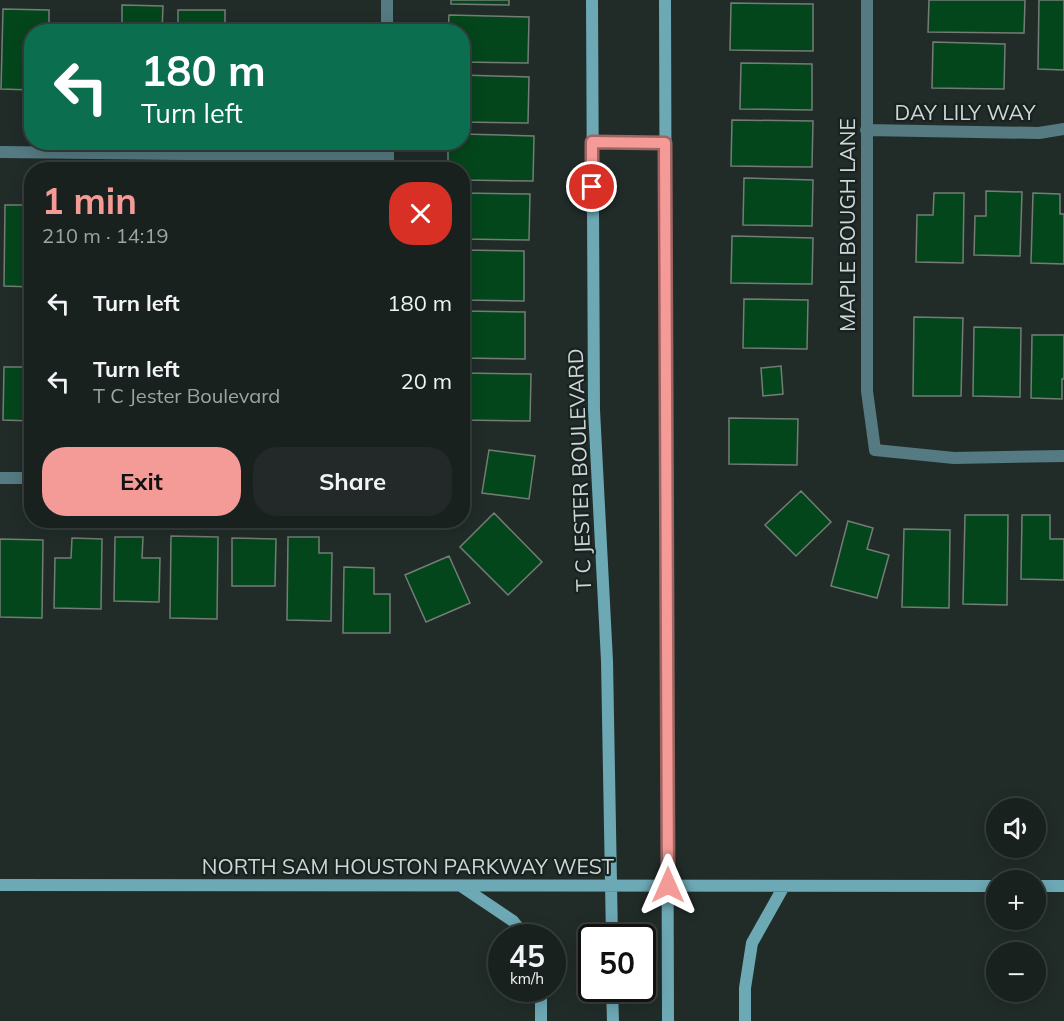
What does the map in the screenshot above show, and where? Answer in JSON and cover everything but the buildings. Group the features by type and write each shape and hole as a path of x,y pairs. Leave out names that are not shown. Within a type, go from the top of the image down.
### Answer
{"main road":[{"name":"T C JESTER BOULEVARD","path":"592,0 594,410 607,661 612,924"},
{"path":"665,0 668,1021"},
{"path":"592,142 665,143"},
{"name":"NORTH SAM HOUSTON PARKWAY WEST","path":"0,885 986,886"},
{"path":"461,885 515,924"},
{"path":"745,1021 745,988 752,943 784,886"},
{"path":"1046,886 1064,886"},
{"path":"541,1002 541,1021"},
{"path":"612,1002 613,1021"}],"street":[{"path":"387,0 387,24"},
{"name":"MAPLE BOUGH LANE","path":"867,0 867,392 875,450 954,458 1064,456"},
{"name":"DAY LILY WAY","path":"866,130 1039,133 1064,129"},
{"path":"388,150 388,162"},
{"path":"0,152 388,156"},
{"path":"0,478 24,478"}],"route":[{"path":"592,187 592,142 665,143 668,885"}]}
